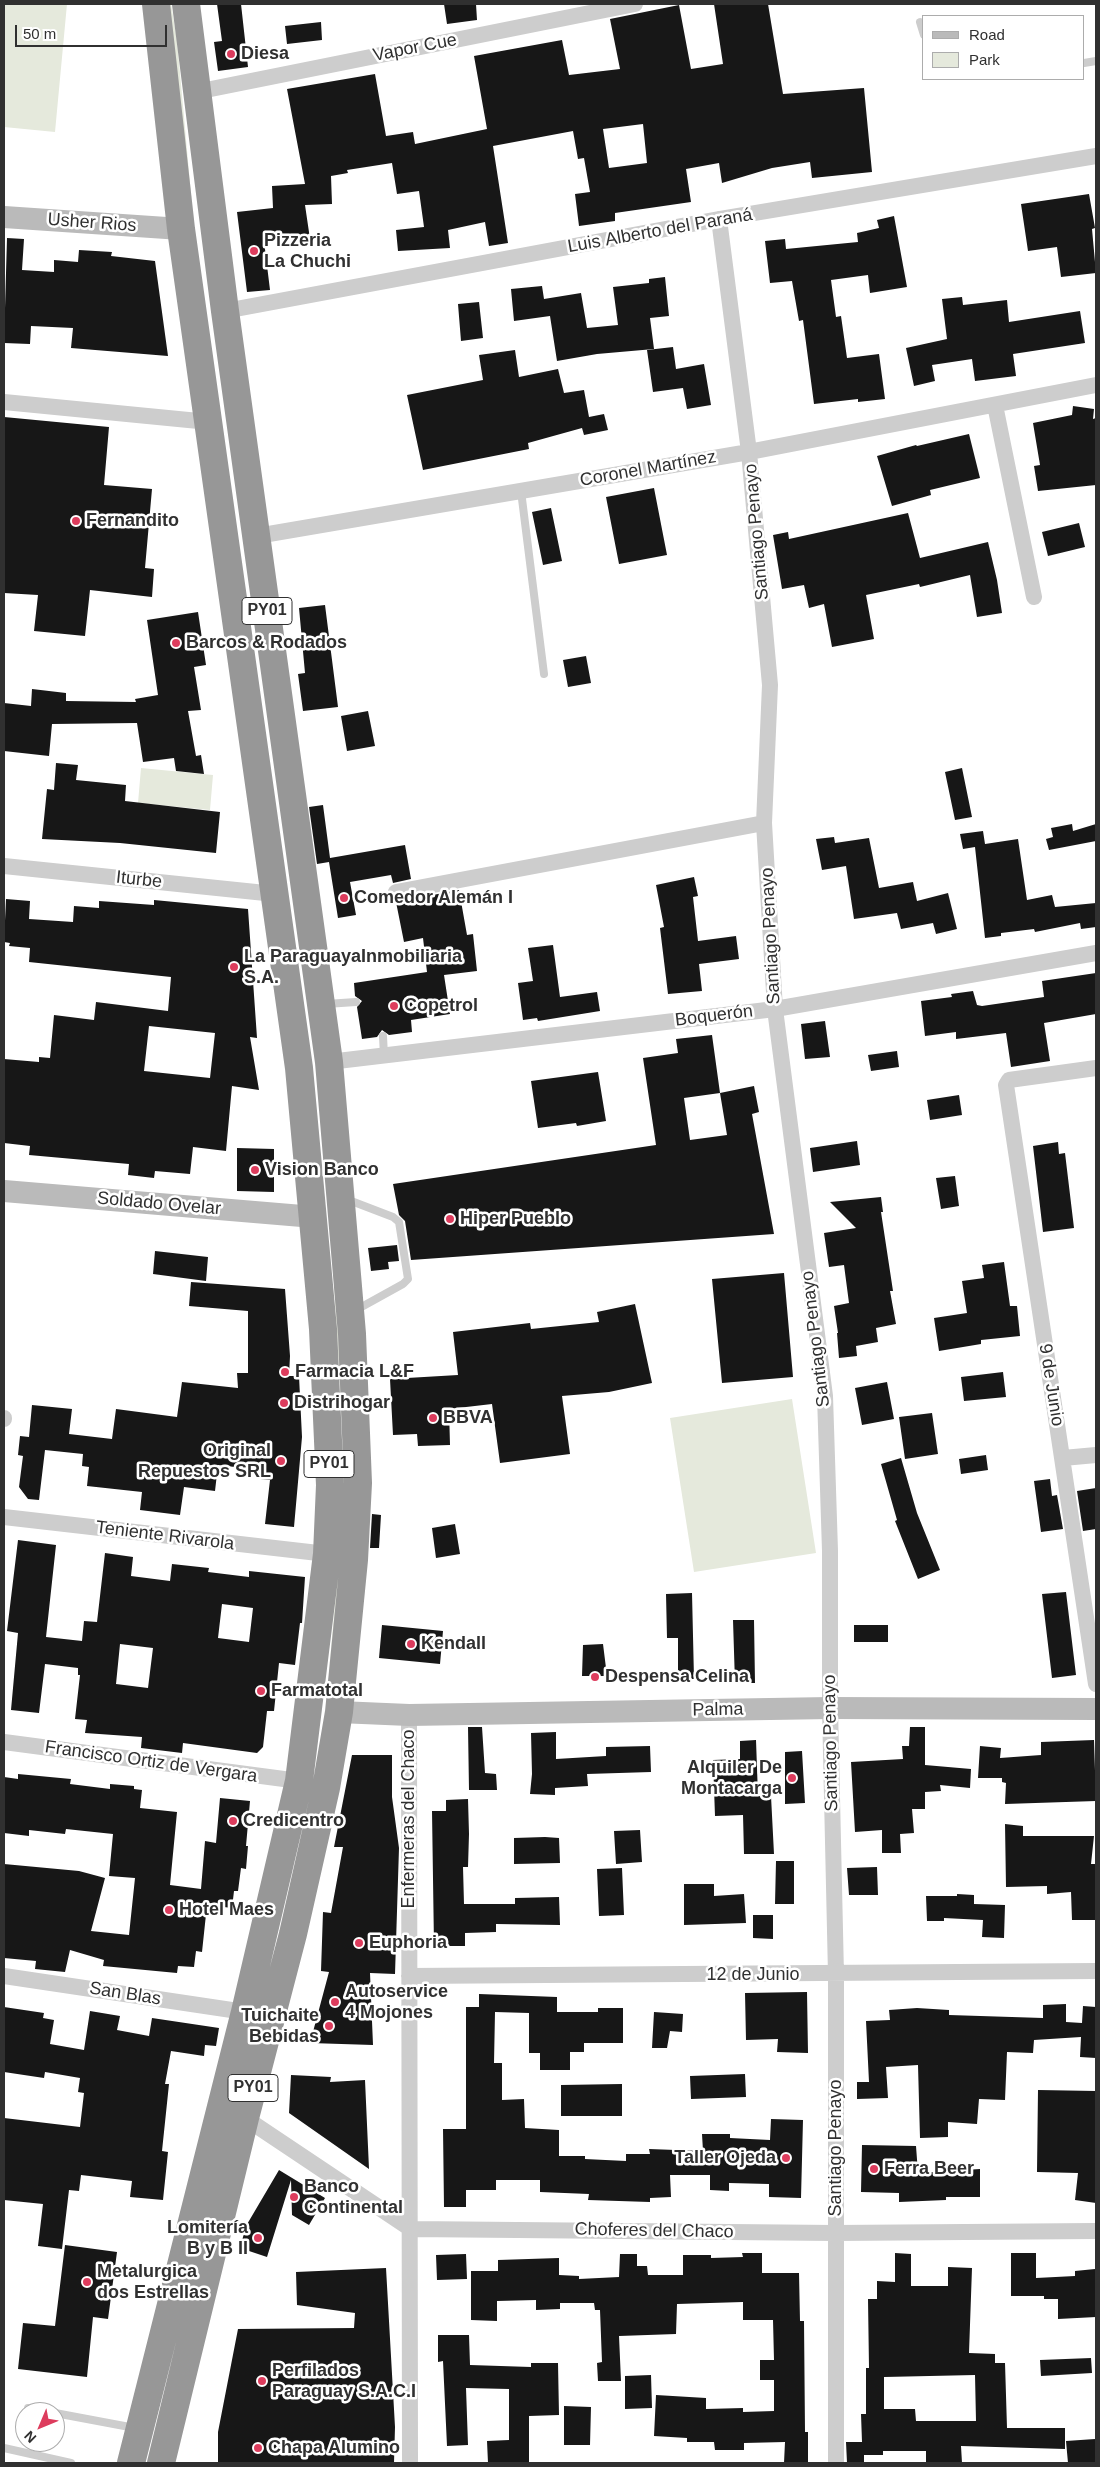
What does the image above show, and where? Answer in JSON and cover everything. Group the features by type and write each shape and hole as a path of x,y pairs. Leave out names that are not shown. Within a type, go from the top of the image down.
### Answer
{"highway":[{"name":"PY01","path":"130,2463 245,2012 298,1781 327,1554 330,1485 329,1419 314,1217 300,1068 181,229 156,4"},
{"name":"PY01","path":"161,2463 245,2118 293,1934 326,1788 339,1712 354,1560 358,1483 350,1313 329,1062 225,311 186,4"},
{"path":"314,1217 342,1208"}],"street":[{"name":"Vapor Cue","path":"196,92 635,4"},
{"name":"Luis Alberto del Paraná","path":"225,311 718,219 1096,156"},
{"name":"Usher Rios","path":"4,217 181,229"},
{"name":"Santiago Penayo","path":"718,219 750,452 770,685 764,824 775,1009 825,1396 830,1550 830,1708 836,1975 836,2463"},
{"name":"Coronel Martínez","path":"257,536 750,452 1096,385"},
{"path":"4,402 209,422"},
{"path":"995,405 1034,597"},
{"path":"396,892 764,824"},
{"name":"Iturbe","path":"4,866 275,894"},
{"name":"Boquerón","path":"329,1062 775,1009 1096,953"},
{"name":"9 de Junio","path":"1096,1068 1009,1080 1006,1085 1096,1684"},
{"name":"Soldado Ovelar","path":"4,1190 314,1217"},
{"path":"1063,1458 1096,1455"},
{"name":"Teniente Rivarola","path":"4,1517 327,1554"},
{"name":"Palma","path":"339,1712 409,1715 830,1708 1096,1709"},
{"name":"Enfermeras del Chaco","path":"409,1715 410,2463"},
{"name":"Francisco Ortiz de Vergara","path":"4,1742 298,1781"},
{"name":"12 de Junio","path":"409,1976 836,1975 1096,1971"},
{"name":"San Blas","path":"4,1976 245,2012"},
{"path":"245,2118 411,2229"},
{"name":"Choferes del Chaco","path":"411,2229 835,2233 1096,2231"}],"lane":[{"path":"920,22 922,28"},
{"path":"521,491 544,674"},
{"path":"321,1004 356,1002"},
{"path":"383,1036 384,1056"},
{"path":"342,1208 393,1217 399,1222 408,1279 403,1284 350,1313"},
{"path":"65,2415 139,2428"},
{"path":"4,2448 71,2463"}],"green space":[{"path":"4,4 67,4 55,132 4,127"},
{"path":"168,4 171,4 177,40 192,205"},
{"path":"141,768 213,775 210,810 138,803"},
{"path":"332,1247 346,1442 343,1548 329,1671 340,1548 343,1442"},
{"path":"792,1399 816,1553 694,1572 670,1418"}],"building":[{"path":"217,4 241,4 248,67 218,71 214,42 222,41"},
{"path":"444,4 476,4 477,20 447,24"},
{"path":"714,4 768,4 783,94 864,88 872,172 812,178 810,162 772,168 722,183 719,163 686,169 691,202 615,213 615,221 579,226 575,194 590,192 584,158 578,159 573,131 493,146 508,243 489,246 485,222 448,230 450,248 398,251 396,230 424,227 419,191 397,194 392,163 347,170 348,173 331,176 332,204 305,205 310,239 264,241 270,290 247,292 237,212 273,208 272,186 305,184 287,89 375,74 386,136 413,132 415,144 487,129 474,56 562,40 569,75 620,69 610,19 679,5 691,69 723,64","holes":["643,124 647,163 609,168 603,129"]},
{"path":"321,22 322,40 287,44 285,26"},
{"path":"1089,194 1095,228 1092,229 1096,273 1061,277 1057,247 1028,251 1021,204"},
{"path":"894,216 907,287 870,293 868,275 831,280 836,317 841,316 847,358 879,354 885,399 858,402 858,399 814,404 803,320 799,321 792,281 770,283 765,241 785,239 786,249 858,242 857,233 879,228 877,220"},
{"path":"7,238 24,239 22,270 54,272 54,260 78,262 79,250 112,252 111,256 155,261 168,356 71,348 73,328 31,326 30,344 4,343"},
{"path":"665,277 669,316 650,318 654,349 597,354 557,361 550,316 514,321 511,289 542,286 544,299 581,293 587,328 618,325 613,287 649,283 649,279"},
{"path":"962,297 963,305 1007,300 1009,322 1080,311 1085,343 1013,354 1016,376 975,381 972,359 932,365 935,381 914,386 906,348 947,339 942,299"},
{"path":"479,302 483,338 461,341 458,304"},
{"path":"673,347 676,369 704,364 711,405 687,409 683,388 653,392 647,350"},
{"path":"515,350 519,377 558,369 564,393 584,390 589,417 604,414 608,430 584,435 582,428 528,443 529,449 423,470 407,395 483,380 479,355"},
{"path":"1073,406 1094,409 1093,419 1096,418 1096,485 1038,491 1034,466 1040,465 1033,423 1072,415"},
{"path":"4,417 109,427 104,485 152,489 145,568 154,569 152,597 90,590 85,636 34,631 38,595 4,593"},
{"path":"969,434 980,478 930,490 931,495 892,506 877,456 916,445"},
{"path":"654,488 667,555 619,564 606,497"},
{"path":"551,508 562,561 543,565 532,512"},
{"path":"908,513 920,558 988,542 1002,613 977,617 970,575 920,587 919,584 866,595 874,639 832,647 824,604 809,608 804,585 782,589 773,535 788,532 789,539"},
{"path":"1079,523 1085,547 1048,556 1042,532"},
{"path":"325,605 338,707 303,711 298,674 305,673 299,608"},
{"path":"198,612 206,665 194,667 201,710 188,711 196,756 201,755 204,774 176,771 174,758 143,762 137,723 52,724 49,756 4,751 4,703 31,706 32,689 66,693 66,701 136,702 135,699 158,695 147,620"},
{"path":"586,656 591,683 568,687 563,660"},
{"path":"368,711 375,746 347,751 341,716"},
{"path":"56,763 78,765 76,780 126,785 125,801 220,812 216,853 120,843 42,839 47,789 54,790"},
{"path":"962,768 972,817 955,820 945,772"},
{"path":"323,805 330,858 405,845 411,879 393,883 391,875 350,882 356,915 338,918 329,862 317,864 309,807"},
{"path":"1072,824 1073,831 1096,824 1096,841 1049,850 1046,839 1053,837 1051,828"},
{"path":"983,831 985,844 1018,839 1027,900 1052,895 1055,907 1096,903 1096,927 1081,929 1080,923 1035,932 1034,929 1001,933 1001,936 985,938 975,847 963,849 960,834"},
{"path":"834,837 835,843 869,838 879,888 913,882 917,901 948,893 957,929 936,934 933,923 901,929 897,913 854,919 846,866 822,870 816,839"},
{"path":"694,877 698,896 693,897 698,941 736,936 739,959 699,964 702,991 668,994 660,928 664,927 656,885"},
{"path":"459,890 467,935 473,934 477,971 444,975 450,1014 411,1020 412,1032 389,1035 382,1030 377,1037 362,1039 357,1007 362,1001 355,996 354,983 427,972 423,938 404,942 396,902"},
{"path":"6,899 30,901 29,919 73,922 74,906 99,908 99,901 154,905 154,900 248,909 257,1038 250,1037 259,1090 232,1086 226,1151 193,1147 190,1174 155,1171 154,1178 128,1175 129,1164 29,1155 30,1146 4,1143 4,1059 39,1062 39,1057 50,1058 54,1015 94,1020 96,1002 168,1011 171,977 29,962 30,948 9,946 10,943 4,942","holes":["149,1026 215,1033 210,1078 144,1071"]},
{"path":"553,945 560,997 597,992 600,1011 538,1021 537,1018 523,1020 518,983 533,981 528,948"},
{"path":"1096,973 1096,1014 1044,1023 1050,1061 1011,1067 1006,1033 956,1039 956,1032 925,1036 921,1001 952,997 951,994 973,991 977,1005 982,1006 1044,997 1042,981"},
{"path":"825,1021 830,1057 805,1059 801,1024"},
{"path":"712,1035 720,1093 754,1086 759,1112 752,1114 774,1234 411,1260 405,1221 399,1215 393,1184 656,1145 643,1058 678,1053 676,1039","holes":["720,1093 727,1135 690,1140 684,1098"]},
{"path":"897,1051 899,1067 871,1071 868,1055"},
{"path":"598,1072 606,1121 577,1126 576,1123 538,1128 531,1081"},
{"path":"959,1095 962,1115 930,1120 927,1100"},
{"path":"857,1141 860,1165 813,1172 810,1148"},
{"path":"1058,1142 1059,1154 1065,1153 1074,1228 1043,1232 1033,1146"},
{"name":"Vision Banco","path":"237,1148 274,1149 274,1192 237,1191"},
{"path":"955,1176 959,1206 941,1209 936,1178"},
{"path":"881,1197 883,1212 881,1212 893,1291 890,1291 896,1324 876,1328 878,1342 856,1346 857,1356 839,1358 834,1306 849,1303 844,1265 829,1267 824,1233 856,1228 830,1202"},
{"path":"397,1245 399,1261 388,1262 389,1269 371,1271 368,1248"},
{"path":"155,1251 208,1257 206,1281 153,1274"},
{"path":"1004,1262 1010,1306 1017,1306 1020,1336 981,1340 981,1344 939,1351 934,1318 967,1313 962,1281 984,1278 982,1265"},
{"path":"784,1273 793,1377 722,1383 712,1279"},
{"path":"191,1282 285,1289 290,1356 289,1376 299,1376 302,1437 294,1527 265,1524 270,1480 260,1479 260,1470 218,1465 215,1491 184,1487 180,1515 140,1510 142,1492 87,1486 89,1467 82,1466 83,1454 45,1450 39,1500 28,1499 19,1487 23,1456 18,1455 20,1436 29,1437 32,1405 72,1409 69,1434 112,1439 116,1409 177,1417 182,1382 238,1388 237,1373 248,1373 248,1311 189,1306"},
{"path":"635,1304 652,1383 609,1392 562,1396 570,1454 500,1463 492,1404 449,1409 450,1445 418,1446 417,1434 393,1435 390,1379 458,1375 453,1332 530,1323 531,1329 599,1322 597,1312"},
{"path":"1003,1372 1006,1397 964,1401 961,1377"},
{"path":"887,1382 894,1419 862,1425 855,1388"},
{"path":"932,1413 938,1454 905,1459 899,1417"},
{"path":"986,1455 988,1470 961,1474 959,1459"},
{"path":"901,1458 917,1513 940,1570 918,1579 895,1521 897,1520 881,1464"},
{"path":"1050,1479 1052,1496 1057,1495 1063,1529 1041,1532 1034,1481"},
{"path":"1096,1488 1096,1529 1083,1531 1077,1491"},
{"path":"372,1514 381,1515 379,1548 370,1548"},
{"path":"455,1524 460,1554 436,1558 432,1528"},
{"path":"18,1540 56,1545 46,1637 82,1641 84,1621 97,1622 105,1553 133,1557 131,1576 170,1581 172,1564 209,1568 208,1572 249,1577 249,1571 305,1577 302,1623 300,1623 295,1665 279,1663 274,1711 267,1711 263,1747 257,1753 183,1743 182,1753 141,1748 142,1737 85,1733 87,1720 75,1719 80,1675 78,1675 78,1668 45,1664 39,1713 11,1710 18,1633 7,1631","holes":["222,1604 253,1608 249,1642 218,1638","120,1644 153,1648 148,1688 116,1684"]},
{"path":"1066,1592 1076,1675 1052,1678 1042,1594"},
{"path":"692,1593 694,1679 678,1679 678,1638 667,1638 666,1594"},
{"path":"733,1620 754,1620 755,1683 735,1683"},
{"name":"Kendall","path":"382,1625 443,1631 440,1664 379,1658"},
{"path":"854,1625 888,1625 888,1642 854,1642"},
{"path":"603,1644 607,1676 582,1676 583,1645"},
{"path":"468,1727 482,1727 485,1773 496,1774 497,1790 469,1790"},
{"path":"910,1727 925,1727 925,1765 971,1769 970,1788 940,1785 941,1791 925,1792 925,1809 912,1809 914,1833 900,1834 901,1853 882,1853 882,1830 855,1832 851,1762 903,1759 902,1746 909,1746"},
{"path":"556,1732 556,1759 606,1756 606,1747 650,1746 651,1772 587,1774 588,1786 555,1788 555,1795 530,1794 532,1774 531,1733"},
{"path":"756,1740 758,1796 771,1796 774,1854 744,1854 743,1815 715,1816 713,1760 740,1759 740,1741"},
{"path":"1094,1740 1096,1801 1005,1804 1006,1783 1002,1782 1002,1778 978,1778 980,1746 1001,1748 1000,1758 1041,1755 1041,1742"},
{"name":"Alquiler De Montacarga","path":"802,1751 805,1803 785,1804 785,1752"},
{"path":"352,1755 392,1755 392,1797 399,1848 395,1974 370,1973 373,2045 310,2043 329,1972 321,1971 323,1912 331,1913 343,1847 334,1847"},
{"path":"18,1774 71,1779 70,1784 110,1789 110,1784 134,1786 134,1789 142,1790 140,1808 177,1812 170,1885 201,1889 205,1841 216,1843 220,1798 250,1801 246,1869 241,1868 238,1891 234,1891 232,1908 207,1905 202,1952 196,1951 194,1967 178,1966 177,1973 103,1966 104,1960 70,1950 65,1972 35,1969 36,1961 4,1958 4,1864 79,1871 105,1878 91,1931 129,1935 135,1878 109,1876 113,1834 66,1829 65,1834 29,1830 29,1836 4,1833 4,1777 18,1779"},
{"path":"468,1799 468,1867 463,1867 464,1904 515,1904 515,1898 559,1897 560,1925 496,1924 496,1932 465,1933 465,1946 434,1946 432,1811 446,1811 446,1800"},
{"path":"1005,1824 1023,1826 1023,1836 1094,1836 1091,1864 1096,1864 1096,1920 1072,1920 1071,1892 1047,1894 1047,1886 1006,1887"},
{"path":"640,1830 642,1862 616,1864 614,1831"},
{"path":"514,1838 559,1838 560,1863 514,1864"},
{"path":"776,1861 794,1861 794,1904 775,1904"},
{"path":"877,1867 878,1895 849,1895 847,1868"},
{"path":"622,1868 624,1915 599,1916 597,1869"},
{"path":"684,1884 714,1884 714,1896 744,1894 746,1923 684,1925"},
{"path":"957,1894 974,1895 974,1904 1005,1905 1004,1938 982,1937 983,1920 944,1918 944,1921 927,1921 926,1896 957,1896"},
{"path":"753,1915 773,1915 773,1939 753,1938"},
{"path":"807,1992 808,2053 777,2052 778,2039 746,2040 745,1993"},
{"path":"479,1994 557,1997 557,2012 598,2012 598,2008 623,2008 623,2043 584,2043 584,2052 570,2052 570,2070 540,2070 540,2053 529,2053 529,2013 495,2012 494,2063 502,2063 502,2100 524,2099 525,2128 559,2130 559,2156 585,2156 585,2159 626,2161 626,2154 650,2154 649,2149 703,2151 702,2134 730,2134 730,2138 770,2140 771,2119 803,2120 801,2198 769,2197 769,2184 729,2183 729,2191 710,2190 710,2175 670,2175 671,2197 650,2198 650,2202 588,2200 589,2194 540,2192 540,2180 496,2180 496,2190 466,2190 466,2207 444,2207 443,2129 466,2129 466,2007 479,2007"},
{"path":"1066,2004 1066,2022 1082,2023 1083,2006 1096,2007 1096,2058 1080,2057 1081,2037 1034,2040 1033,2053 1007,2052 1005,2100 979,2099 977,2124 948,2122 948,2137 920,2138 918,2065 886,2067 888,2098 857,2099 857,2082 869,2082 866,2021 890,2020 889,2010 917,2008 949,2010 949,2015 1043,2018 1043,2005"},
{"path":"4,2007 44,2013 43,2018 54,2020 50,2044 84,2050 90,2011 120,2016 117,2030 149,2036 152,2018 219,2028 216,2046 205,2045 204,2056 171,2051 165,2084 169,2084 162,2151 168,2152 163,2200 130,2197 132,2181 81,2175 79,2191 69,2190 62,2249 38,2246 43,2204 4,2200 4,2118 80,2127 84,2093 78,2092 80,2078 45,2072 44,2078 4,2072"},
{"path":"654,2012 683,2014 682,2032 670,2031 667,2048 652,2048"},
{"path":"745,2074 746,2097 691,2099 690,2076"},
{"path":"291,2075 331,2077 330,2082 365,2080 369,2169 289,2113"},
{"path":"622,2084 622,2116 561,2116 561,2085"},
{"path":"1038,2090 1096,2091 1096,2203 1075,2200 1078,2173 1037,2172"},
{"path":"862,2145 916,2146 918,2173 980,2169 980,2197 946,2197 946,2200 899,2202 899,2193 861,2192"},
{"path":"279,2170 325,2198 309,2225 292,2215 291,2180 267,2257 240,2248 246,2226"},
{"path":"65,2245 117,2252 108,2319 93,2317 87,2377 18,2369 23,2323 55,2326"},
{"path":"742,2253 762,2253 762,2273 799,2273 800,2321 804,2321 805,2432 808,2432 808,2463 784,2463 785,2442 744,2443 744,2450 715,2450 714,2442 687,2442 687,2438 654,2436 656,2395 706,2398 706,2409 743,2408 743,2412 774,2411 774,2380 760,2380 760,2360 774,2360 773,2320 743,2320 743,2302 677,2304 676,2334 619,2336 621,2381 598,2381 597,2363 602,2362 600,2310 595,2310 594,2303 560,2303 560,2309 536,2310 536,2300 497,2301 497,2321 471,2320 471,2271 498,2271 498,2260 559,2258 559,2275 579,2276 579,2279 619,2277 620,2254 637,2254 637,2266 647,2266 648,2275 683,2275 683,2255 711,2255 711,2258 743,2257"},
{"path":"895,2253 911,2254 911,2286 948,2286 948,2267 972,2268 969,2353 995,2354 995,2363 1005,2363 1007,2428 1065,2428 1065,2449 961,2446 962,2463 926,2463 926,2451 883,2451 883,2455 864,2455 864,2463 847,2463 846,2442 862,2442 861,2414 866,2414 866,2368 869,2368 868,2299 877,2299 877,2281 895,2282","holes":["975,2375 976,2421 916,2421 915,2409 884,2409 884,2377"]},
{"path":"1011,2253 1036,2253 1036,2278 1075,2276 1075,2271 1095,2269 1096,2317 1058,2319 1058,2299 1044,2299 1044,2296 1011,2296"},
{"path":"466,2254 467,2279 437,2280 436,2255"},
{"path":"386,2268 395,2427 394,2463 218,2463 218,2432 238,2329 354,2328 355,2313 297,2305 296,2272"},
{"path":"438,2335 469,2335 470,2365 531,2367 531,2363 558,2363 559,2415 529,2416 529,2463 488,2463 487,2441 509,2440 509,2389 466,2388 468,2445 447,2446 443,2361 438,2362"},
{"path":"1091,2358 1092,2373 1041,2376 1040,2360"},
{"path":"651,2375 652,2408 625,2409 625,2376"},
{"path":"564,2406 591,2407 590,2445 564,2445"},
{"path":"1095,2439 1096,2462 1068,2463 1066,2441"}],"place":[{"name":"Diesa","path":"231,54"},
{"name":"Pizzeria La Chuchi","path":"254,251"},
{"name":"Fernandito","path":"76,521"},
{"name":"Barcos & Rodados","path":"176,643"},
{"name":"Comedor Alemán I","path":"344,898"},
{"name":"La ParaguayaInmobiliaria S.A.","path":"234,967"},
{"name":"Copetrol","path":"394,1006"},
{"name":"Vision Banco","path":"255,1170"},
{"name":"Hiper Pueblo","path":"450,1219"},
{"name":"Farmacia L&F","path":"285,1372"},
{"name":"Distrihogar","path":"284,1403"},
{"name":"BBVA","path":"433,1418"},
{"name":"Original Repuestos SRL","path":"281,1461"},
{"name":"Kendall","path":"411,1644"},
{"name":"Despensa Celina","path":"595,1677"},
{"name":"Farmatotal","path":"261,1691"},
{"name":"Alquiler De Montacarga","path":"792,1778"},
{"name":"Credicentro","path":"233,1821"},
{"name":"Hotel Maes","path":"169,1910"},
{"name":"Euphoria","path":"359,1943"},
{"name":"Autoservice 4 Mojones","path":"335,2002"},
{"name":"Tuichaite Bebidas","path":"329,2026"},
{"name":"Taller Ojeda","path":"786,2158"},
{"name":"Ferra Beer","path":"874,2169"},
{"name":"Banco Continental","path":"294,2197"},
{"name":"Lomitería B y B II","path":"258,2238"},
{"name":"Metalurgica dos Estrellas","path":"87,2282"},
{"name":"Perfilados Paraguay S.A.C.I","path":"262,2381"},
{"name":"Chapa Alumino","path":"258,2448"}]}
